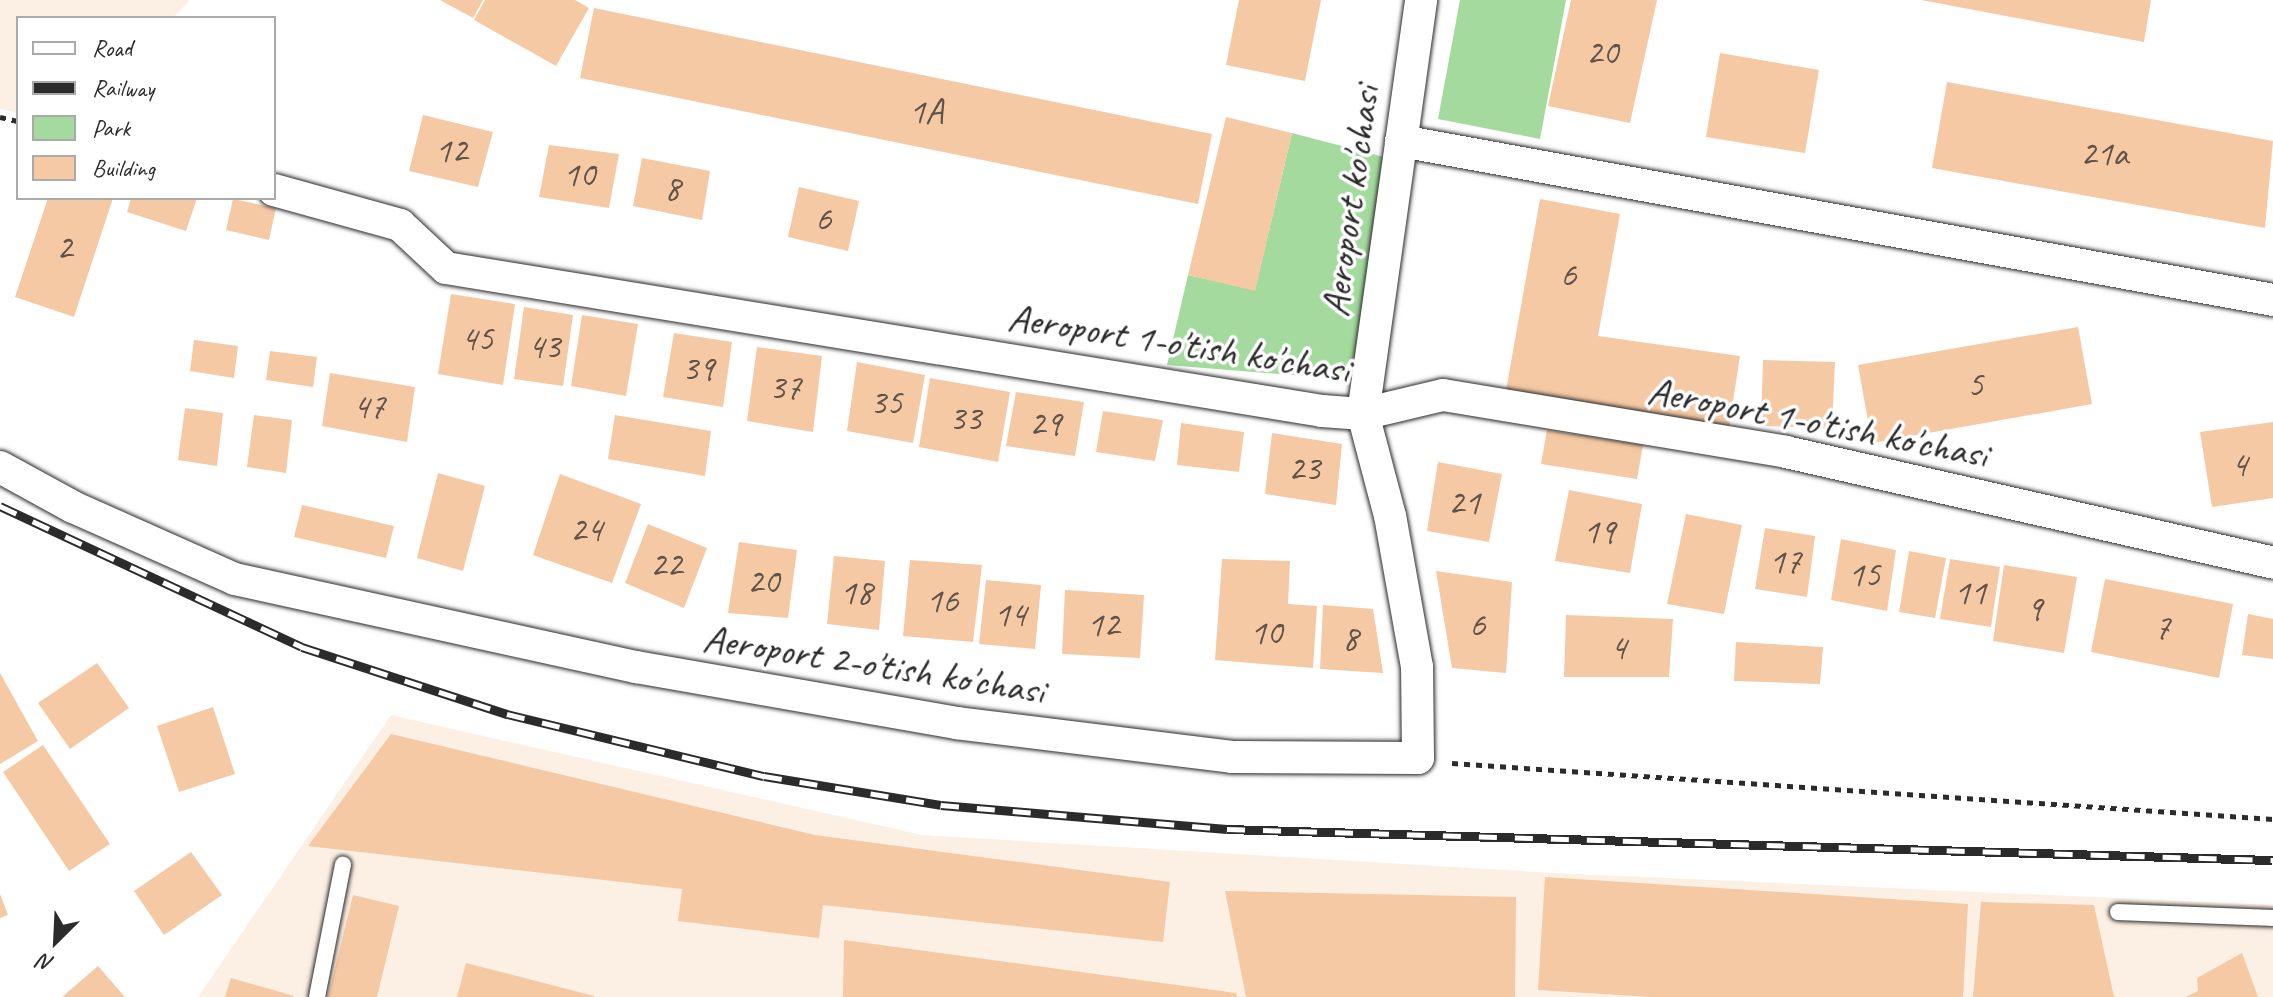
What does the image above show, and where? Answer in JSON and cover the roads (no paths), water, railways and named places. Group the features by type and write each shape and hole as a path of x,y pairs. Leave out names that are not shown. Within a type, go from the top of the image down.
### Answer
{"street":[{"name":"Aeroport ko'chasi","path":"1363,414 1421,0"},
{"path":"1401,141 2273,300"},
{"name":"Aeroport 1-o'tish ko'chasi","path":"276,191 400,225 446,268 1322,411 1363,414 1443,395 1786,452 2273,563"},
{"name":"Aeroport 2-o'tish ko'chasi","path":"0,467 73,507 235,579 636,667 956,723 1217,756 1418,758 1417,667 1390,516 1363,414"}],"lane":[{"path":"317,997 343,865"},
{"path":"2118,912 2273,918"}],"railway":[{"path":"0,506 302,647 507,714 764,776 941,805 1227,829 2273,860"}]}
